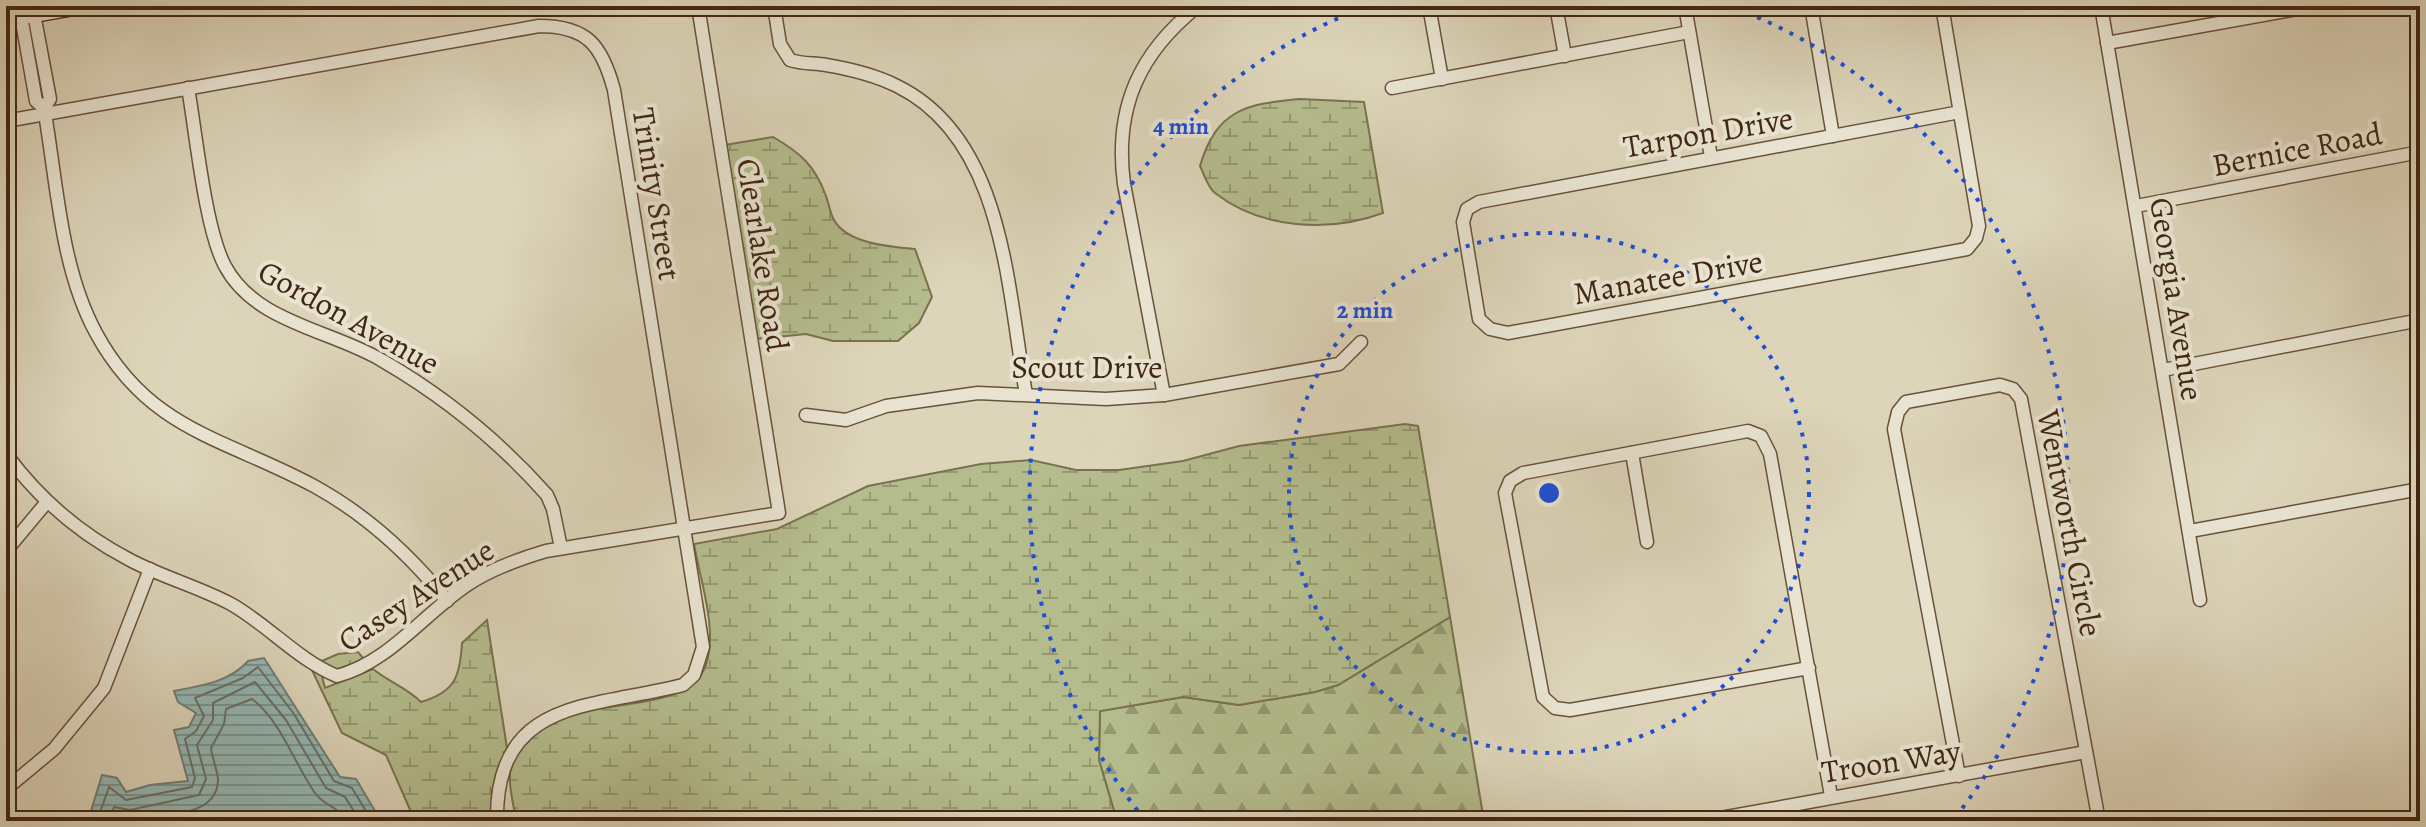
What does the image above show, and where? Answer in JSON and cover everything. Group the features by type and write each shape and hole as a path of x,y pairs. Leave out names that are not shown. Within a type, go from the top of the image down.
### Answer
{"street":[{"path":"79,6 20,16 36,101 44,111 75,278 95,331 128,381 149,401 207,439 317,488 394,543 447,601"},
{"name":"Clearlake Road","path":"698,6 779,513"},
{"path":"774,6 780,44 790,60 863,73 898,86 927,105 957,135 974,160 993,210 1026,394"},
{"path":"1164,395 1124,184 1123,123 1132,89 1153,49 1198,6"},
{"path":"1429,6 1442,79"},
{"path":"1556,6 1565,56"},
{"path":"1685,6 1711,157"},
{"path":"1811,6 1833,136"},
{"path":"1942,6 1960,112"},
{"name":"Georgia Avenue","path":"2101,6 2200,600"},
{"path":"2107,43 2314,6"},
{"name":"Trinity Street","path":"6,121 44,111 539,26 560,26 580,33 595,44 606,60 614,90 703,633 701,662 694,675 683,685 589,702 534,726 516,743 505,766 498,792 497,821"},
{"path":"1392,88 1689,32"},
{"name":"Gordon Avenue","path":"188,88 215,241 237,286 268,309 380,359 479,427 547,495 561,548"},
{"name":"Tarpon Drive","path":"1467,209 1479,202 1960,112"},
{"name":"Manatee Drive","path":"1467,209 1463,222 1479,319 1490,329 1508,333 1967,249 1976,238 1979,226 1960,112"},
{"name":"Bernice Road","path":"2136,206 2420,152"},
{"path":"2163,370 2420,320"},
{"name":"Scout Drive","path":"806,415 846,420 932,397 978,393 1106,399 1164,395 1339,364 1361,342"},
{"name":"Wentworth Circle","path":"1959,776 1894,429 1898,412 1906,402 2000,385 2013,389 2021,399 2099,821"},
{"path":"1809,668 1570,710 1555,708 1543,697 1505,493 1510,481 1523,473 1748,431 1761,436 1770,454 1809,668 1831,796"},
{"path":"1632,453 1647,542"},
{"name":"Casey Avenue","path":"6,454 46,503 130,560 231,604 320,669 337,676 372,662 447,601 487,573 517,560 561,548 779,513"},
{"path":"2190,531 2420,489"},
{"path":"6,551 46,503"},
{"path":"6,789 54,749 104,688 150,569"},
{"name":"Troon Way","path":"1704,821 2086,752"}],"green space":[{"path":"1300,99 1364,102 1383,213 1340,223 1296,224 1253,214 1233,205 1210,188 1200,166 1215,132 1225,121 1249,107"},
{"path":"773,137 792,149 812,168 840,228 871,243 915,249 932,297 919,323 898,341 833,341 806,334 756,339 724,145"},
{"path":"1405,424 1418,426 1450,617 1338,685 1315,692 1239,705 1183,697 1100,711 1099,760 1117,821 516,821 510,773 526,740 549,723 578,713 669,696 692,684 706,665 709,621 694,544 777,529 868,486 981,464 1031,460 1076,470 1119,470 1183,461 1239,446"},
{"path":"1450,617 1484,821 1117,821 1099,760 1100,711 1183,697 1239,705 1315,692 1338,685"},
{"path":"487,620 507,748 492,790 491,821 415,821 386,755 342,733 310,666 338,654 358,652 364,659 322,676 325,688 373,669 421,702 441,693 454,682 460,665 462,643"}],"water":[{"path":"264,658 340,777 356,779 381,821 88,821 102,775 117,778 126,792 150,785 188,781 174,730 189,727 196,713 178,702 174,691 214,682 232,674 248,661"}]}
